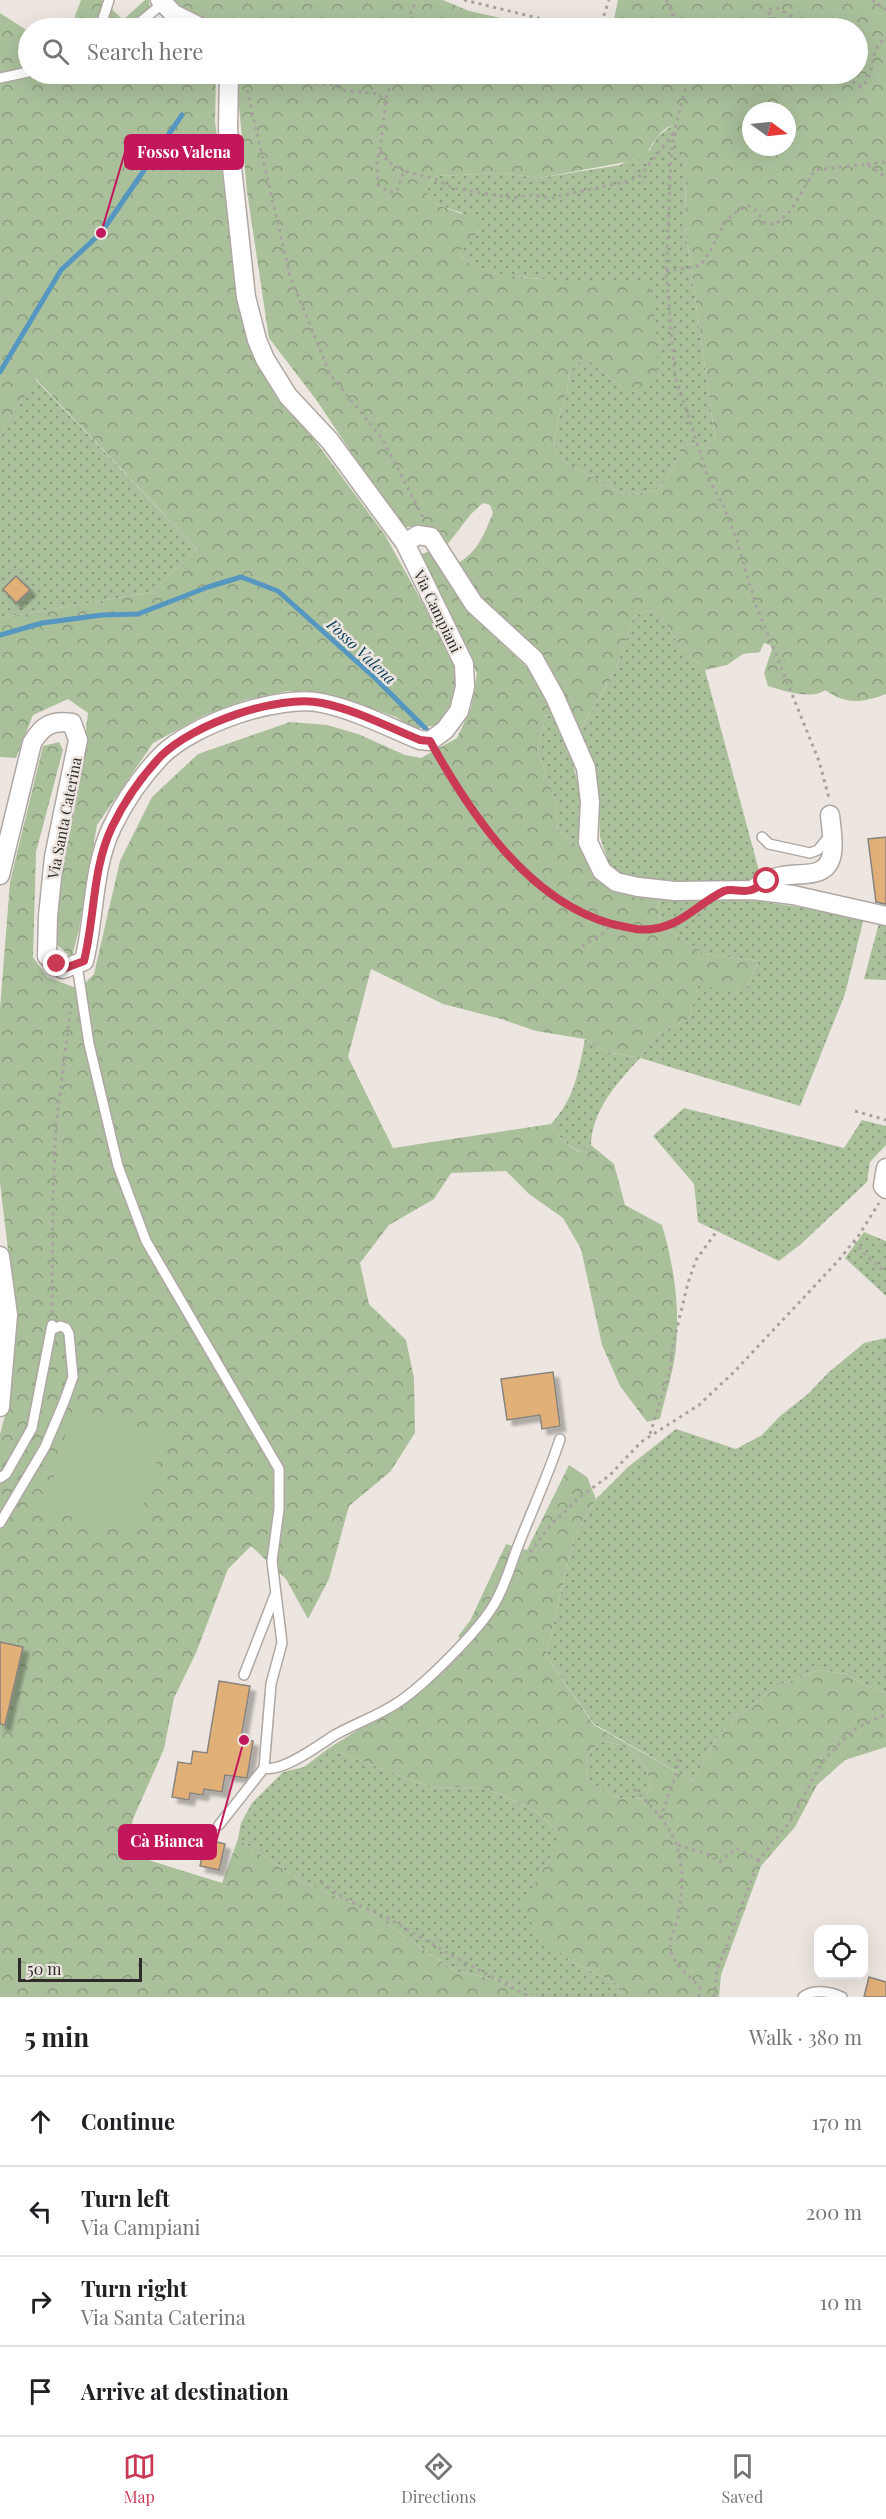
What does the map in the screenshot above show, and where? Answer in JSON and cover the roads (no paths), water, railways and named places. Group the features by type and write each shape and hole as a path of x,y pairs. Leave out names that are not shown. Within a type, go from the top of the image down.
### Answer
{"street":[{"path":"161,2 182,18"},
{"name":"Via Campiani","path":"77,965 84,961 98,871 111,828 134,791 162,755 194,732 273,703 320,702 352,711 433,745 459,711 465,687 464,664 405,543 330,441 288,396 270,368 257,340 246,297 228,129 229,84"},
{"path":"405,543 418,536 431,537 474,604 534,659 555,697 586,768 590,802 588,842 602,871 616,882 675,891 752,890 794,896 886,916"},
{"name":"Via Santa Caterina","path":"0,875 32,743 41,729 59,722 72,723 78,740 77,751 54,858 48,916 47,956 63,969 77,965"},
{"path":"752,890 767,881 782,876 815,874 823,869 832,853 830,814"},
{"path":"884,1194 886,1168"},
{"path":"0,1256 4,1310 0,1407"}],"lane":[{"path":"103,18 109,0"},
{"path":"144,18 161,2"},
{"path":"0,78 18,74"},
{"path":"762,837 769,844 810,853 818,850 831,834"},
{"path":"77,965 89,1044 118,1166 146,1241 279,1469 279,1509 272,1561 282,1643 271,1684 264,1768 219,1826"},
{"path":"0,1478 6,1474 32,1428 52,1326 60,1326 69,1334 73,1377 45,1447 0,1523"},
{"path":"264,1768 276,1768 395,1705 431,1676 471,1632 496,1603 550,1471 560,1439"},
{"path":"244,1675 275,1595"},
{"path":"803,1997 807,1993 831,1992 842,1997"}],"waterway":[{"name":"Fosso Valena","path":"0,372 61,270 101,233 182,115"},
{"name":"Fosso Valena","path":"0,635 42,623 102,615 138,614 241,577 278,591 376,679 428,731"}],"place":[{"name":"Fosso Valena","path":"101,233"},
{"name":"Cà Bianca","path":"244,1740"}]}
